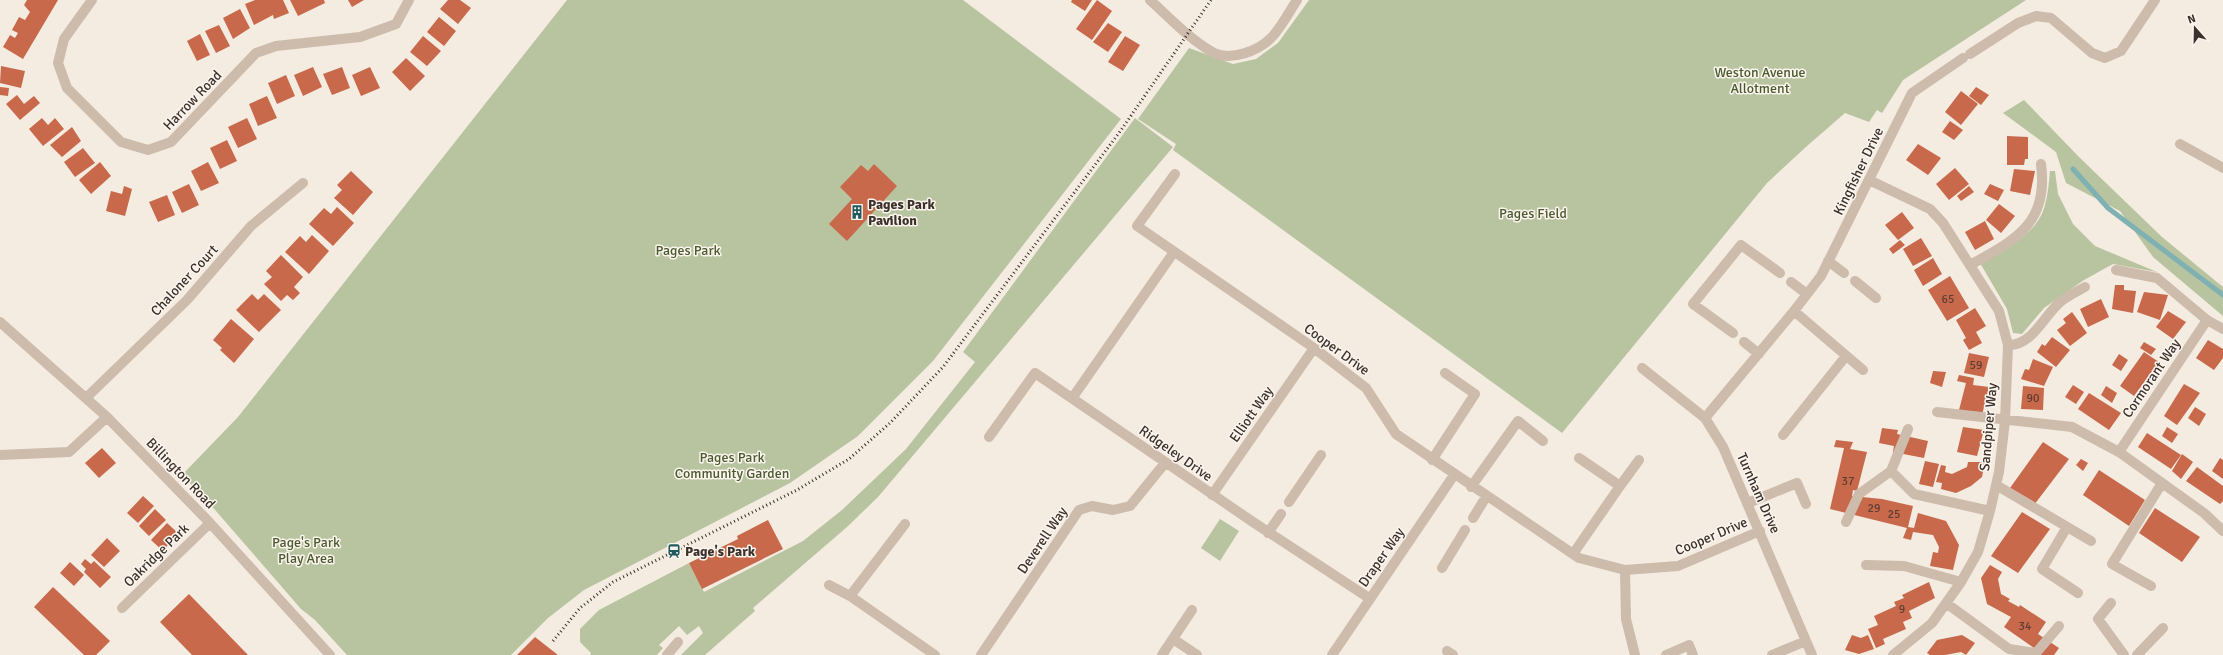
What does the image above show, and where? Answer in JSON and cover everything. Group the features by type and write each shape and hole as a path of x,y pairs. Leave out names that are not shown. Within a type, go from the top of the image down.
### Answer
{"street":[{"name":"Harrow Road","path":"92,0 64,39 58,63 67,88 121,142 148,150 171,142 256,53 276,46 360,37 396,24 410,0"},
{"path":"1150,0 1187,34 1215,54 1236,55 1254,50 1271,38 1297,0"},
{"name":"Kingfisher Drive","path":"1705,418 1794,312 1821,276 1912,93 2018,23 2036,16 2050,18 2092,53 2105,58 2121,51 2155,0"},
{"path":"2180,144 2223,168"},
{"path":"1970,265 2020,235 2032,222 2040,204 2043,180 2041,164"},
{"name":"Cooper Drive","path":"1175,174 1138,226 1314,348 1366,388 1396,434 1471,487 1579,558 1625,570 1678,566 1760,531"},
{"name":"Sandpiper Way","path":"1869,180 1930,210 1943,223 1999,310 2008,345 2005,421 1996,485 1990,512 1978,552 1961,582 1932,623 1893,655"},
{"name":"Chaloner Court","path":"87,397 187,300 251,226 303,183"},
{"path":"1733,334 1693,304 1741,245 1780,273"},
{"path":"1073,397 1174,252"},
{"path":"1828,261 1844,273"},
{"path":"2116,270 2157,278 2207,320 2223,328"},
{"path":"1855,281 1876,298"},
{"path":"1791,282 1807,294"},
{"path":"2008,345 2016,345 2022,342 2032,334 2059,303 2085,287"},
{"path":"1794,312 1863,370"},
{"name":"Cormorant Way","path":"2119,452 2207,320"},
{"name":"Billington Road","path":"0,322 87,397 107,417 210,523 330,655"},
{"path":"1744,342 1759,354"},
{"name":"Elliott Way","path":"1212,495 1314,348"},
{"path":"1783,435 1846,356"},
{"name":"Turnham Drive","path":"1642,368 1705,418 1723,447 1812,655"},
{"name":"Ridgeley Drive","path":"988,437 1035,373 1073,397 1165,463 1268,533 1370,598"},
{"path":"1432,460 1475,394 1445,373"},
{"path":"1937,412 2005,421 2072,427 2119,452 2204,513 2223,530"},
{"path":"0,455 6,457 69,452 107,417"},
{"path":"1471,487 1518,421 1543,441"},
{"path":"1846,522 1860,494 1891,471 1908,429"},
{"path":"1289,502 1321,455"},
{"path":"1579,458 1620,486"},
{"path":"1573,554 1639,460"},
{"name":"Deverell Way","path":"981,655 1079,510 1092,506 1113,510 1130,506 1165,463"},
{"path":"1891,471 1914,494 1990,512"},
{"name":"Draper Way","path":"1332,655 1454,475"},
{"path":"1748,503 1797,483 1806,504"},
{"path":"2151,586 2112,564 2162,484"},
{"path":"1996,485 2091,541"},
{"path":"1472,518 1486,497"},
{"path":"1268,533 1281,514"},
{"name":"Oakridge Park","path":"122,608 210,523"},
{"path":"850,596 905,524"},
{"path":"2066,527 2042,569 2078,593"},
{"path":"1442,568 1465,530"},
{"path":"1866,565 1904,566 1961,582"},
{"path":"1625,570 1626,619 1635,655"},
{"path":"829,585 850,596 923,652 935,655"},
{"path":"2111,602 2098,619 2124,655"},
{"path":"1946,604 2010,652 2036,654 2059,626"},
{"path":"1162,655 1192,610"},
{"path":"2137,655 2163,628"},
{"path":"1173,639 1198,655"},
{"path":"1772,655 1806,641"},
{"path":"667,655 678,642"},
{"path":"1666,655 1689,645 1693,655"}],"green space":[{"name":"Pages Park","path":"567,0 963,0 1121,119 933,361 858,436 790,483 584,590 548,618 511,655 347,655 315,620 301,609 216,511 182,475 238,417"},
{"name":"Pages Field","path":"1309,0 2026,0 1903,80 1882,113 1877,110 1869,122 1845,113 1767,183 1562,433 1173,150 1176,144 1138,119 1189,48 1233,64 1256,59 1278,43"},
{"path":"2024,100 2079,157 2162,237 2223,287 2223,316 2153,257 2120,211 2066,183 2056,152 2003,113"},
{"path":"1135,118 1173,147 878,497 847,527 753,608 755,611 705,655 681,655 703,633 699,626 687,635 679,626 659,645 663,648 657,655 590,655 591,653 580,642 580,629 599,610 689,563 704,592 803,541 842,510 906,449 975,362 963,352"},
{"path":"2050,171 2055,171 2058,194 2073,224 2095,246 2157,272 2113,264 2084,280 2044,308 2022,334 2013,333 2007,309 1980,263 2019,240 2028,233 2035,224 2045,205"},
{"path":"1220,519 1239,531 1220,561 1201,548"}],"building":[{"path":"27,0 58,0 23,59 3,47 10,35 15,38 18,33 12,30 19,17 25,20 30,12 24,5"},
{"path":"255,0 283,0 289,13 274,19 273,15 254,25 245,4"},
{"path":"290,0 324,0 325,3 298,16"},
{"path":"348,0 364,0 352,7"},
{"path":"448,0 460,0 471,8 458,24 440,9"},
{"path":"1072,0 1092,0 1085,11 1071,2"},
{"path":"1097,0 1112,11 1092,40 1076,29"},
{"path":"240,9 250,28 233,39 223,18"},
{"path":"439,17 456,31 444,46 427,32"},
{"path":"1108,23 1122,32 1108,52 1093,42"},
{"path":"219,25 230,46 216,53 205,31"},
{"path":"200,34 210,55 197,61 187,41"},
{"path":"423,36 441,51 427,66 410,52"},
{"path":"1125,36 1140,45 1123,71 1108,62"},
{"path":"406,58 425,76 410,91 392,72"},
{"path":"1,66 25,71 21,88 0,83"},
{"path":"313,67 322,87 303,96 294,75"},
{"path":"342,67 350,88 332,95 323,74"},
{"path":"370,67 380,88 361,96 352,75"},
{"path":"286,75 295,96 277,104 268,83"},
{"path":"0,87 9,88 8,96 0,95"},
{"path":"1976,87 1989,95 1981,105 1969,96"},
{"path":"1961,91 1978,104 1961,125 1945,112"},
{"path":"17,95 24,104 34,96 40,103 20,120 6,104"},
{"path":"267,96 277,118 258,126 249,104"},
{"path":"42,118 48,125 55,118 64,129 43,146 29,129"},
{"path":"247,118 257,139 238,148 228,127"},
{"path":"1950,121 1963,130 1954,140 1942,132"},
{"path":"72,127 81,141 62,157 50,145"},
{"path":"2007,136 2028,137 2028,159 2025,159 2024,165 2007,165"},
{"path":"227,140 237,161 220,169 210,148"},
{"path":"1918,144 1941,158 1928,175 1906,160"},
{"path":"83,148 95,163 75,177 64,162"},
{"path":"100,162 111,176 91,194 79,180"},
{"path":"208,162 219,183 201,191 191,171"},
{"name":"Pages Park Pavilion","path":"874,164 897,186 847,241 829,224 852,199 840,187 861,165 868,171"},
{"path":"1955,168 1969,184 1949,200 1936,184"},
{"path":"2014,169 2035,171 2030,195 2010,191"},
{"path":"351,171 373,192 353,215 334,198 342,190 337,185"},
{"path":"189,184 199,205 182,213 172,192"},
{"path":"1990,184 2004,190 1998,201 1984,194"},
{"path":"124,186 132,189 125,216 106,211 111,191 122,194"},
{"path":"1969,186 1974,192 1961,201 1957,196"},
{"path":"167,195 175,215 158,222 149,202"},
{"path":"1999,204 2015,216 2001,233 1986,220"},
{"path":"337,207 354,223 333,246 309,224 324,208 331,214"},
{"path":"1902,212 1914,228 1898,240 1885,225"},
{"path":"1985,221 1994,239 1975,250 1965,232"},
{"path":"312,235 329,251 309,274 285,252 300,236 306,242"},
{"path":"1921,238 1932,256 1913,266 1903,249"},
{"path":"1900,240 1905,245 1893,254 1889,249"},
{"path":"281,255 303,277 294,287 300,293 293,300 287,295 281,301 264,284 272,277 266,271"},
{"path":"1933,258 1942,274 1923,286 1914,270"},
{"path":"1950,276 1969,308 1947,321 1928,290"},
{"path":"2115,285 2124,285 2124,290 2136,291 2133,313 2112,309"},
{"path":"2144,292 2168,295 2160,320 2137,312"},
{"path":"252,294 258,300 264,294 281,310 259,332 236,310"},
{"path":"2101,299 2109,317 2088,327 2080,309"},
{"path":"1975,308 1986,326 1976,332 1982,343 1969,350 1963,340 1966,338 1956,320"},
{"path":"2168,311 2186,322 2173,339 2156,327"},
{"path":"2072,312 2087,333 2070,346 2057,330 2066,323 2063,319"},
{"path":"231,319 254,339 234,363 220,350 222,348 213,340"},
{"path":"2052,337 2070,350 2056,367 2037,352 2042,344 2045,346"},
{"path":"2208,340 2223,349 2223,358 2214,370 2196,358"},
{"path":"2144,342 2156,349 2151,355 2140,348"},
{"path":"2144,352 2159,362 2134,396 2120,386"},
{"path":"1969,353 1989,357 1984,377 1964,373"},
{"path":"2119,354 2128,360 2121,371 2112,365"},
{"path":"2033,359 2053,367 2044,386 2021,379 2025,369 2029,370"},
{"path":"1933,371 1946,372 1942,387 1930,383"},
{"path":"1959,375 1974,378 1973,385 1989,387 1982,415 1959,410 1966,383 1957,381"},
{"path":"2184,384 2200,393 2177,425 2164,416"},
{"path":"2073,385 2084,392 2076,404 2065,397"},
{"path":"2023,386 2044,388 2043,410 2021,409"},
{"path":"2106,386 2117,393 2112,403 2101,395"},
{"path":"2089,393 2121,413 2109,430 2078,409"},
{"path":"2195,407 2206,414 2199,426 2188,418"},
{"path":"1963,427 1984,430 1977,456 1957,452"},
{"path":"2167,427 2178,434 2172,443 2162,436"},
{"path":"1882,428 1898,430 1897,434 1928,441 1924,458 1893,452 1894,446 1879,443"},
{"path":"2147,433 2181,455 2171,469 2138,447"},
{"path":"1836,440 1853,442 1850,449 1867,452 1857,491 1853,490 1852,496 1882,499 1913,506 1908,527 1914,528 1918,513 1946,521 1959,545 1953,570 1930,566 1933,552 1938,553 1939,547 1933,535 1913,532 1911,540 1903,538 1907,528 1830,509 1844,448 1834,447"},
{"path":"2043,442 2069,459 2034,505 2010,488"},
{"path":"102,448 116,463 99,478 85,463"},
{"path":"2182,454 2193,462 2181,479 2172,471"},
{"path":"2220,458 2223,460 2223,479 2212,471"},
{"path":"2081,459 2088,463 2083,471 2076,465"},
{"path":"1925,461 1939,464 1933,487 1919,484"},
{"path":"1968,462 1985,462 1982,477 1971,486 1956,493 1941,489 1942,483 1936,482 1941,465 1946,466 1945,472 1952,474 1967,467"},
{"path":"2197,467 2223,486 2223,501 2220,504 2186,481"},
{"path":"2099,470 2145,500 2129,526 2083,495"},
{"path":"143,496 154,506 138,523 127,513"},
{"path":"2155,508 2200,537 2182,562 2139,533"},
{"path":"155,509 166,520 149,536 139,526"},
{"path":"2022,512 2050,529 2018,573 1991,556"},
{"path":"768,520 783,549 702,589 689,563 738,539 737,536"},
{"path":"167,523 178,533 163,551 151,540"},
{"path":"107,538 120,551 104,567 91,555"},
{"path":"85,559 91,564 94,561 111,577 100,588 84,572 86,569 81,564"},
{"path":"70,562 84,575 74,586 60,573"},
{"path":"1990,565 2002,572 1998,579 2001,594 2010,599 2008,601 2019,607 2020,605 2046,622 2038,634 2059,648 2054,655 2039,655 2041,653 2004,627 2011,617 1987,604 1981,578"},
{"path":"1929,582 1935,598 1909,611 1912,618 1903,622 1906,629 1883,639 1885,644 1876,648 1868,629 1878,625 1874,616 1896,606 1894,602 1904,598 1902,595"},
{"path":"53,587 110,641 96,655 84,655 34,607"},
{"path":"189,594 248,655 192,655 160,622"},
{"path":"1852,635 1861,638 1868,635 1874,649 1859,654 1845,650"},
{"path":"1962,635 1975,643 1966,655 1961,652 1945,655 1930,655 1927,653 1937,640"},
{"path":"535,637 558,655 517,655"}],"waterway":[{"path":"2073,169 2108,208 2223,295"}],"railway":[{"path":"553,641 580,608 613,582 797,490 849,459 890,423 943,367 1119,133 1211,0"}],"place":[{"name":"Pages Park Pavilion","path":"857,212"},
{"name":"Page's Park","path":"674,551"}],"park label":[{"name":"Weston Avenue Allotment","path":"1760,80"},
{"name":"Pages Park Community Garden","path":"732,466"},
{"name":"Page's Park Play Area","path":"306,550"}]}
